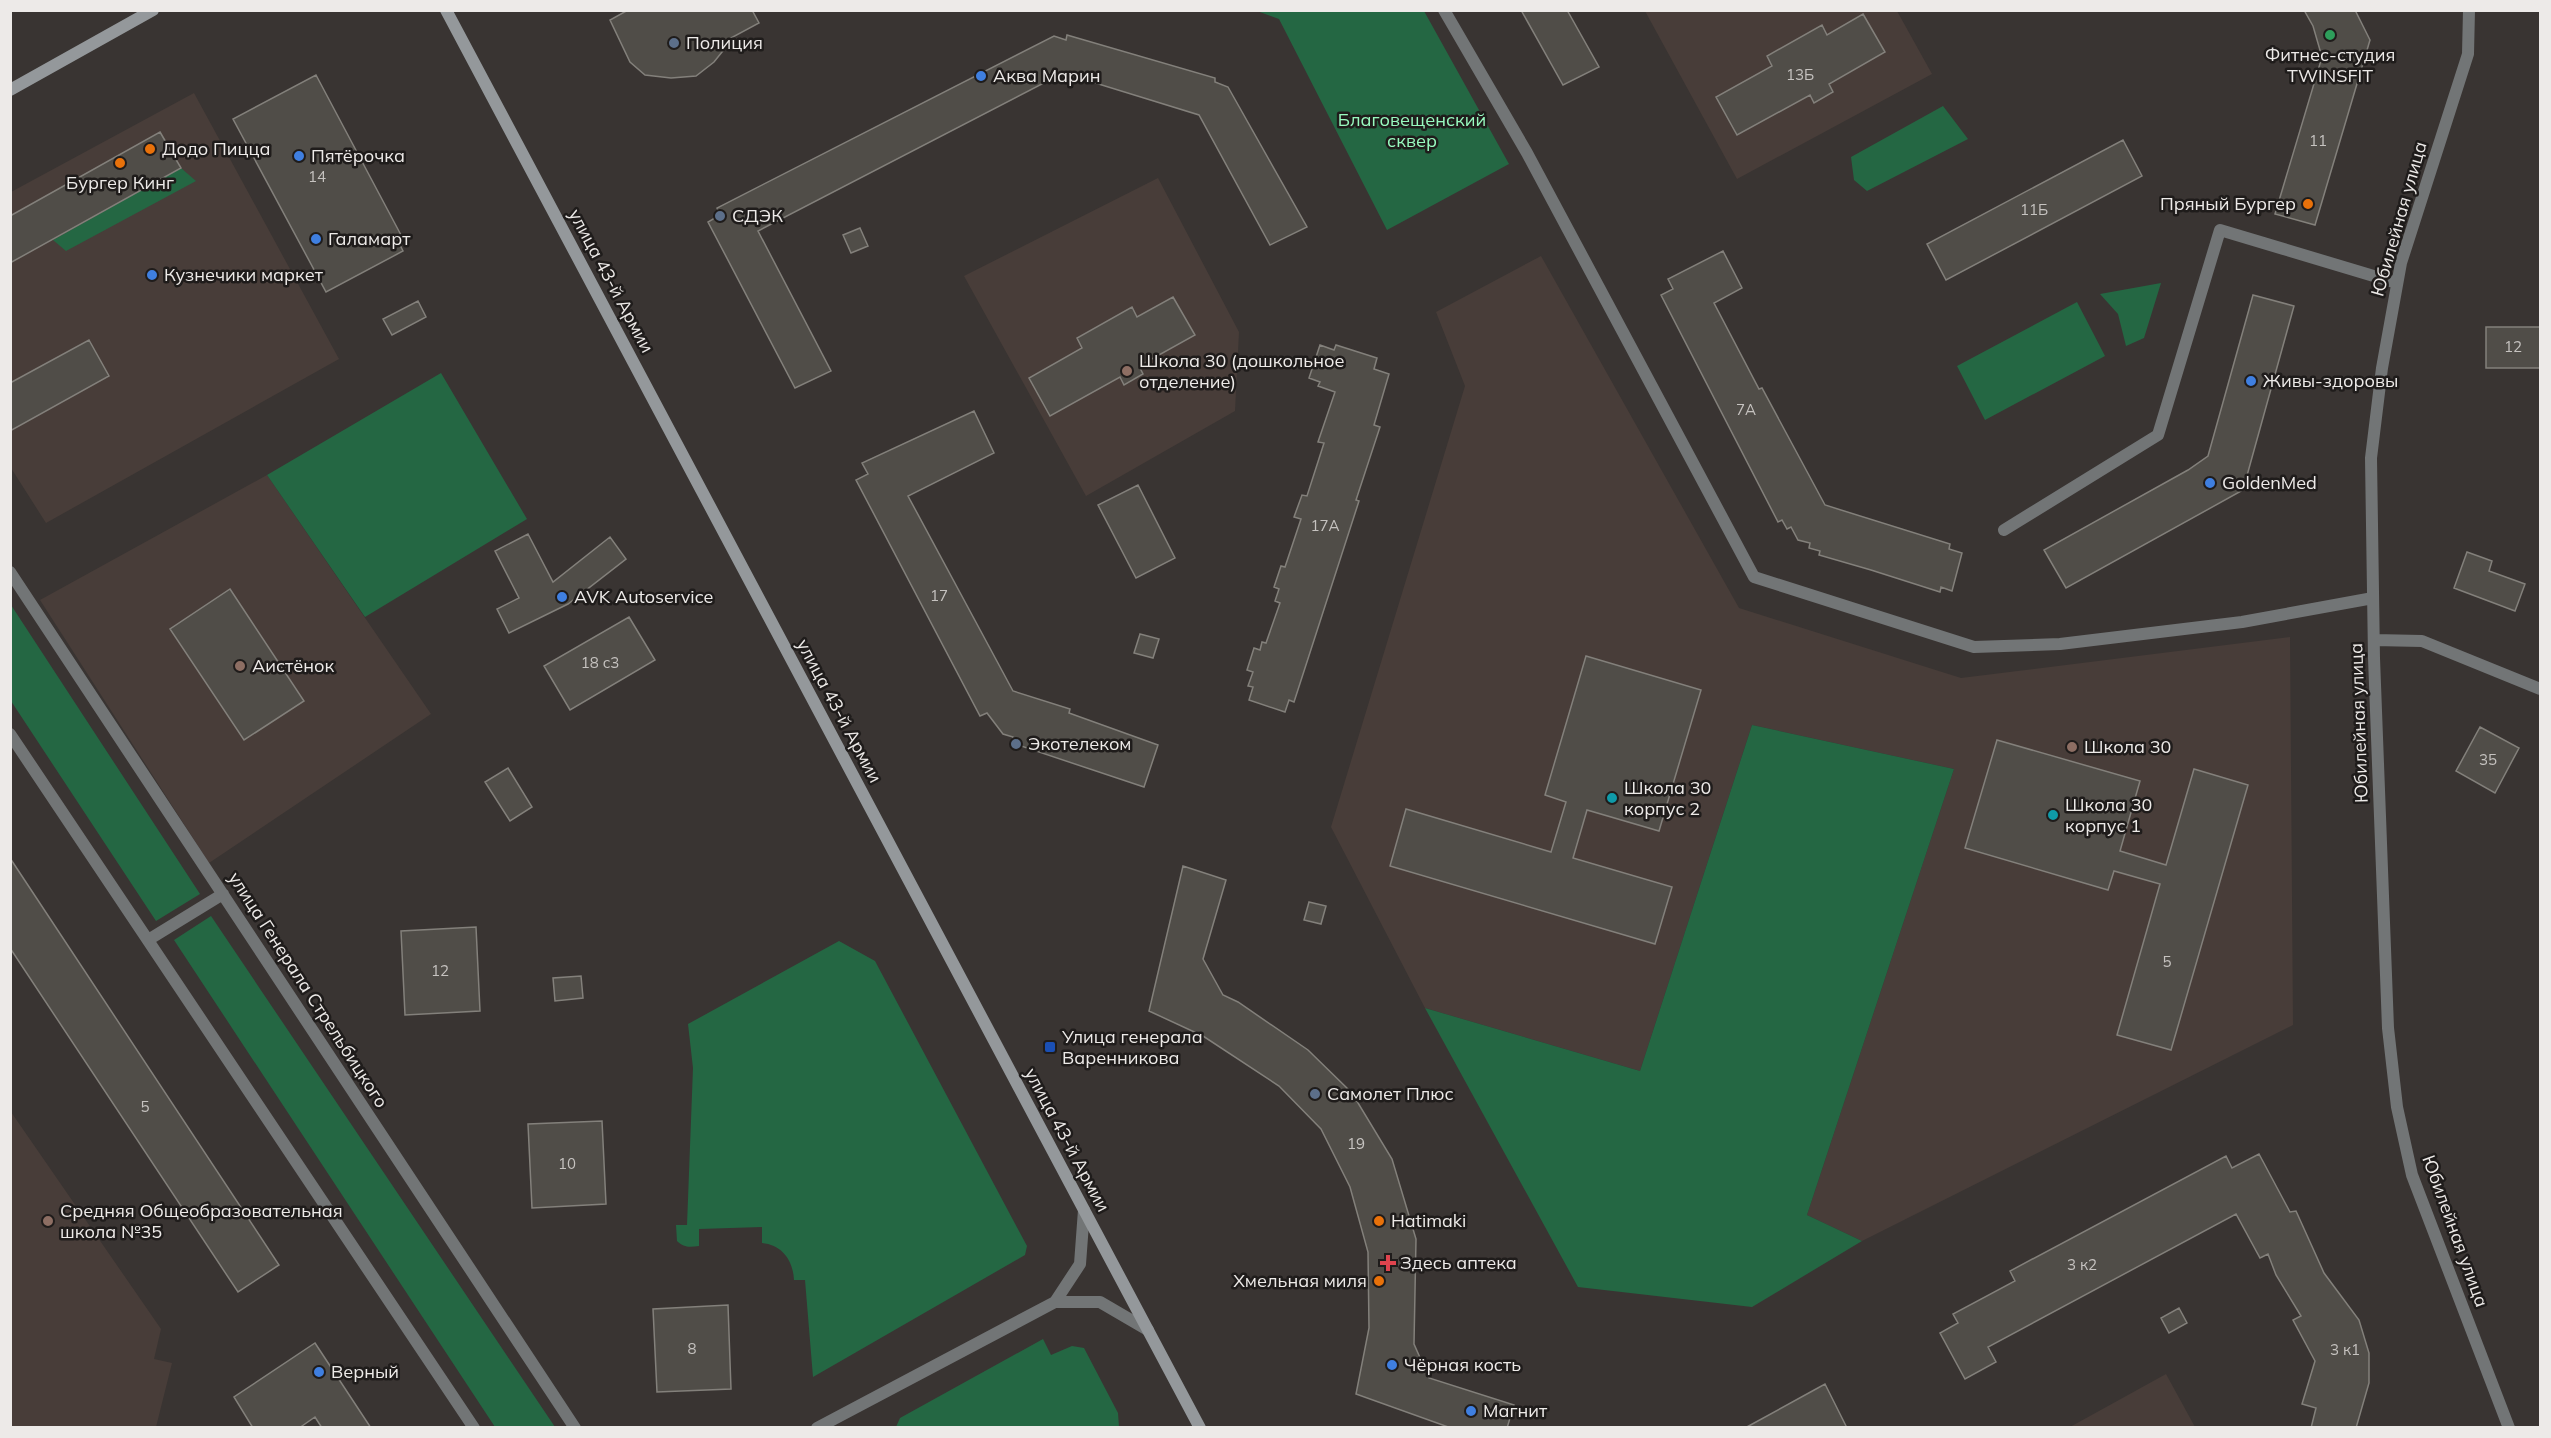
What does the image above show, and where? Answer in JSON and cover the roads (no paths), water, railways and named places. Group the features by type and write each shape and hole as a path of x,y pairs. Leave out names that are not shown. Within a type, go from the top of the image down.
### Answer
{"main road":[{"path":"10,90 153,10"},
{"name":"улица 43-й Армии","path":"446,10 1200,1428"}],"street":[{"path":"1444,10 1531,160 1754,577 1974,647 2060,644 2242,622 2373,598"},
{"name":"Юбилейная улица","path":"2469,10 2468,54 2397,283 2382,368 2371,458 2374,640 2388,1028 2397,1107 2412,1174 2509,1428"},
{"path":"2004,530 2158,435 2220,230 2397,283"},
{"name":"улица Генерала Стрельбицкого","path":"10,572 575,1428"},
{"path":"2374,640 2422,641 2541,689"},
{"path":"10,734 474,1428"},
{"path":"148,940 223,894"},
{"path":"1055,1302 1080,1264 1084,1210"},
{"path":"817,1428 1055,1302 1100,1302 1148,1330"}],"place":[{"name":"Фитнес-студия TWINSFIT","path":"2330,35"},
{"name":"Полиция","path":"674,43"},
{"name":"Аква Марин","path":"981,76"},
{"name":"Додо Пицца","path":"150,149"},
{"name":"Пятёрочка","path":"299,156"},
{"name":"Бургер Кинг","path":"120,163"},
{"name":"Пряный Бургер","path":"2308,204"},
{"name":"СДЭК","path":"720,216"},
{"name":"Галамарт","path":"316,239"},
{"name":"Кузнечики маркет","path":"152,275"},
{"name":"Школа 30 (дошкольное отделение)","path":"1127,371"},
{"name":"Живы-здоровы","path":"2251,381"},
{"name":"GoldenMed","path":"2210,483"},
{"name":"AVK Autoservice","path":"562,597"},
{"name":"Аистёнок","path":"240,666"},
{"name":"Экотелеком","path":"1016,744"},
{"name":"Школа 30","path":"2072,747"},
{"name":"Школа 30 корпус 2","path":"1612,798"},
{"name":"Школа 30 корпус 1","path":"2053,815"},
{"name":"Улица генерала Варенникова","path":"1050,1047"},
{"name":"Самолет Плюс","path":"1315,1094"},
{"name":"Средняя Общеобразовательная школа №35","path":"48,1221"},
{"name":"Hatimaki","path":"1379,1221"},
{"name":"Здесь аптека","path":"1388,1263"},
{"name":"Хмельная миля","path":"1379,1281"},
{"name":"Чёрная кость","path":"1392,1365"},
{"name":"Верный","path":"319,1372"},
{"name":"Магнит","path":"1471,1411"}],"park label":[{"name":"Благовещенский сквер","path":"1412,130"}]}
